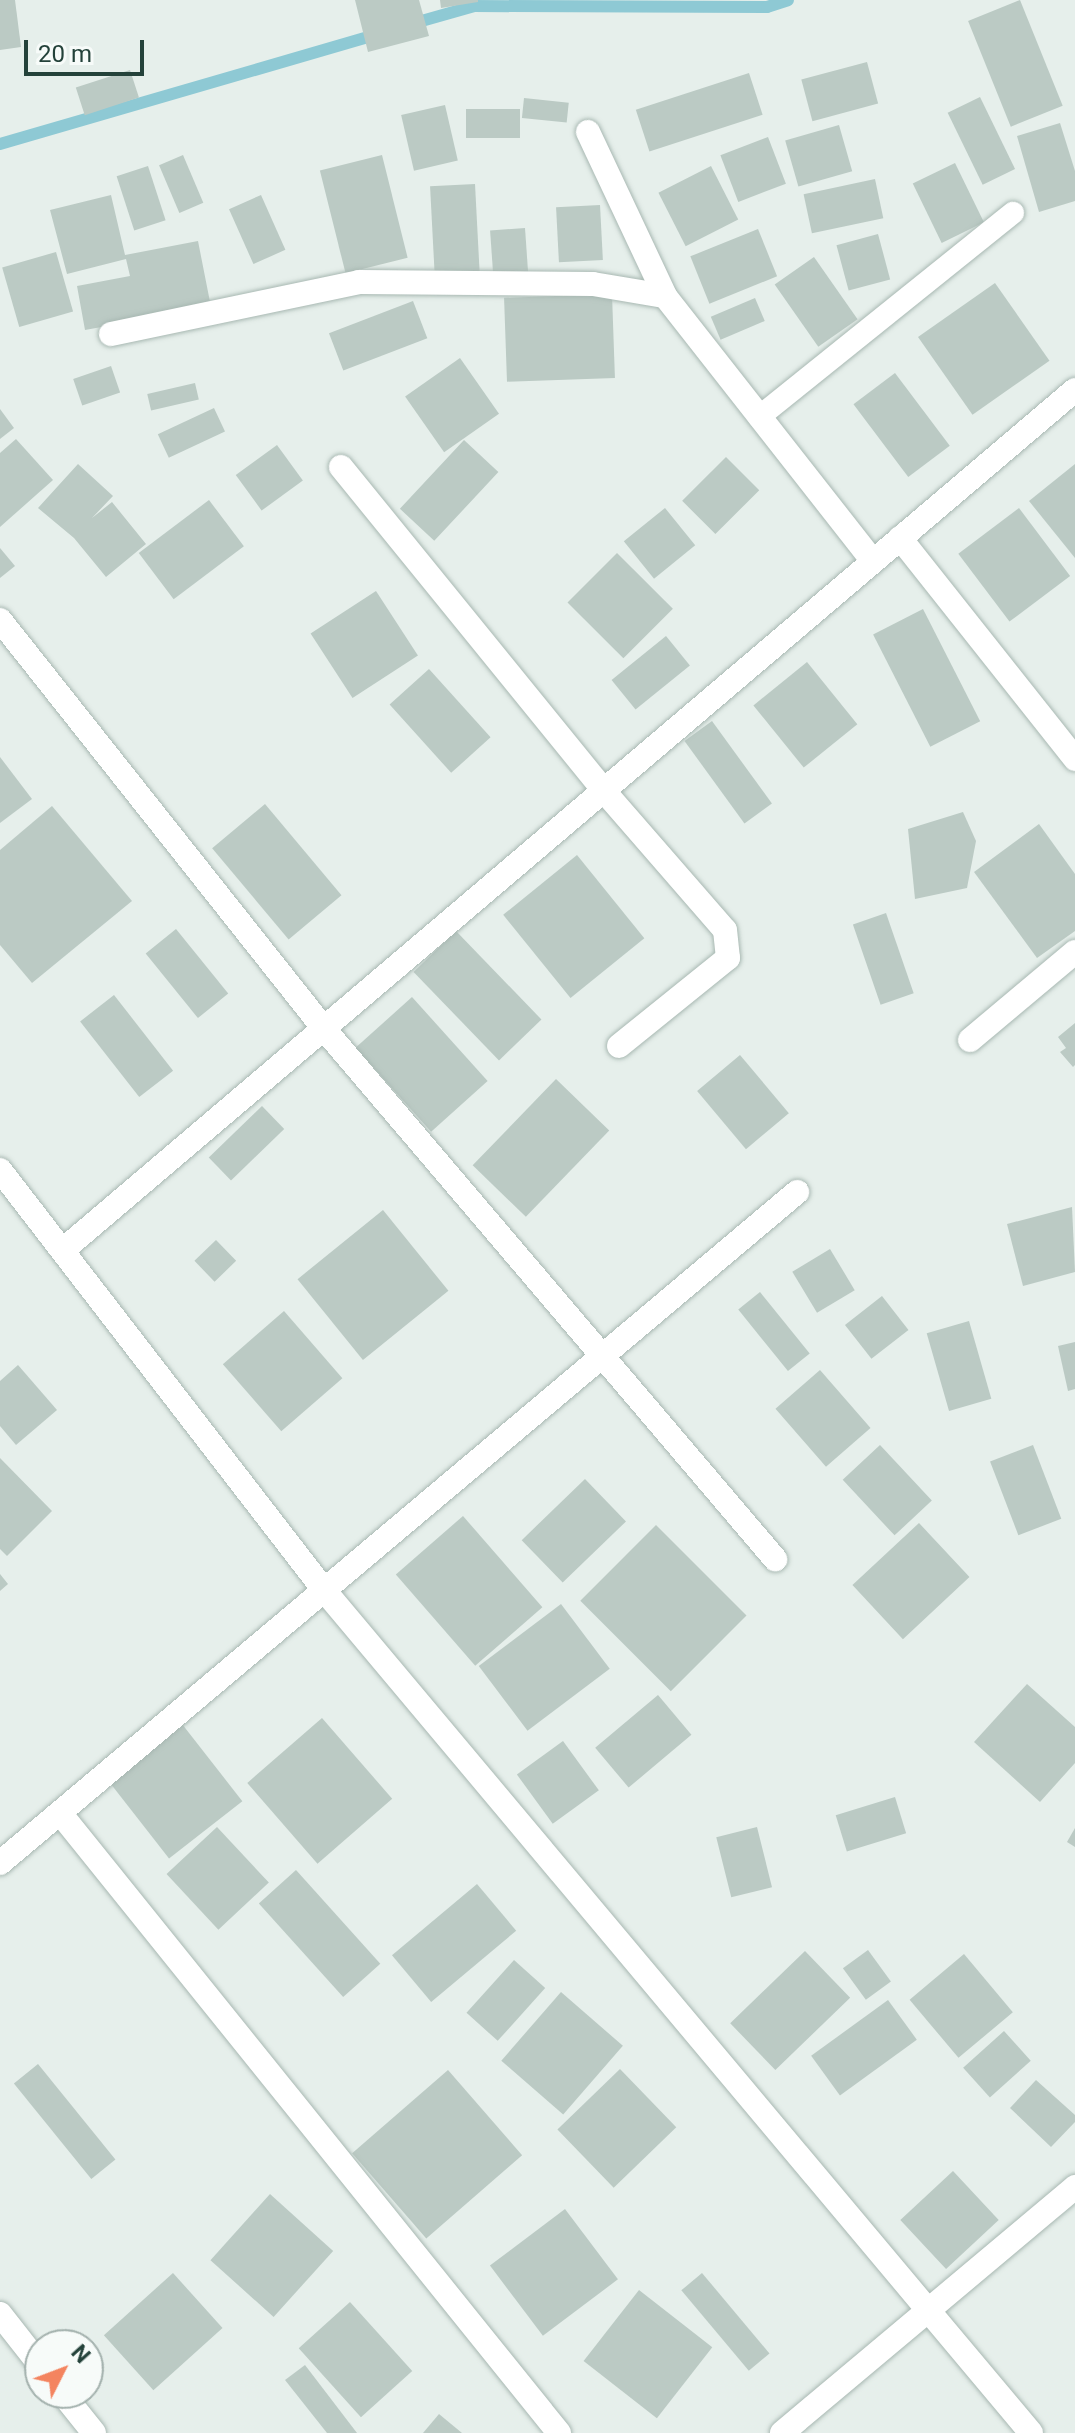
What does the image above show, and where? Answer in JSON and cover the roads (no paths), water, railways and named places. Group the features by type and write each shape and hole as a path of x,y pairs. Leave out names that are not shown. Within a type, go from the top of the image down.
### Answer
{"street":[{"path":"588,132 665,296 873,561"},
{"path":"111,334 359,282 593,284 665,296"},
{"path":"63,1250 1075,390"},
{"path":"341,467 604,791 725,930 728,958 619,1046"},
{"path":"900,538 1075,759"},
{"path":"0,620 325,1030 775,1559"},
{"path":"970,1040 1075,952"},
{"path":"0,1170 324,1590 1031,2433"},
{"path":"0,1863 797,1192"},
{"path":"60,1813 559,2433"},
{"path":"782,2433 1075,2187"},
{"path":"0,2314 24,2345"},
{"path":"75,2409 94,2433"}],"lane":[{"path":"759,417 1013,213"}],"waterway":[{"path":"411,24 474,6 767,7 788,0"},
{"path":"0,144 378,34"}]}
